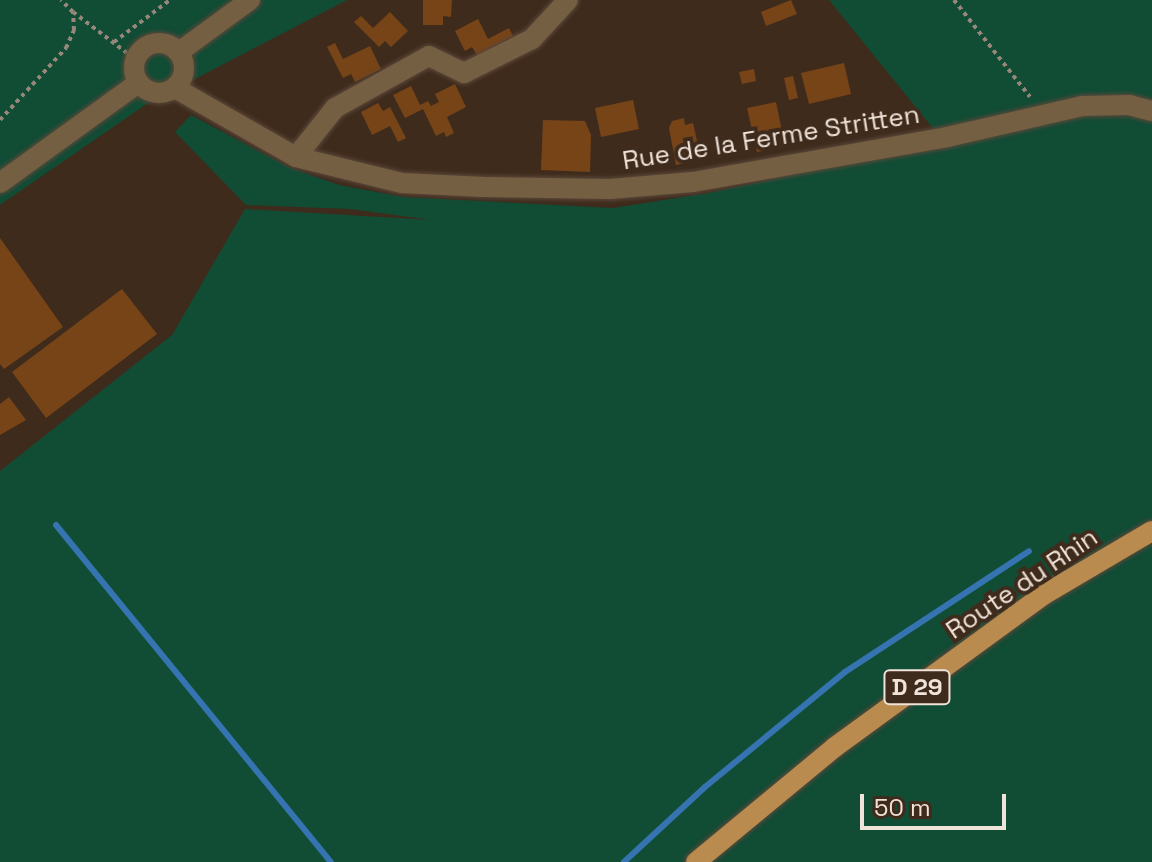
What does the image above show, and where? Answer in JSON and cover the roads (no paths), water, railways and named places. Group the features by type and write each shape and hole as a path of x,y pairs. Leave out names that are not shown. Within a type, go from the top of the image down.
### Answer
{"main road":[{"name":"Route du Rhin","path":"696,862 835,747 1032,603 1152,531"}],"street":[{"path":"179,52 250,0"},
{"path":"296,157 335,108 429,56 464,73 532,39 568,0"},
{"path":"154,43 179,52 185,67 175,88 160,94 138,83 135,59 154,43"},
{"path":"0,183 138,83"},
{"name":"Rue de la Ferme Stritten","path":"175,88 296,157 402,183 610,189 693,182 1082,106 1129,105 1152,111"}],"waterway":[{"path":"56,525 331,862"},
{"path":"624,862 705,787 845,672 1029,551"}]}
